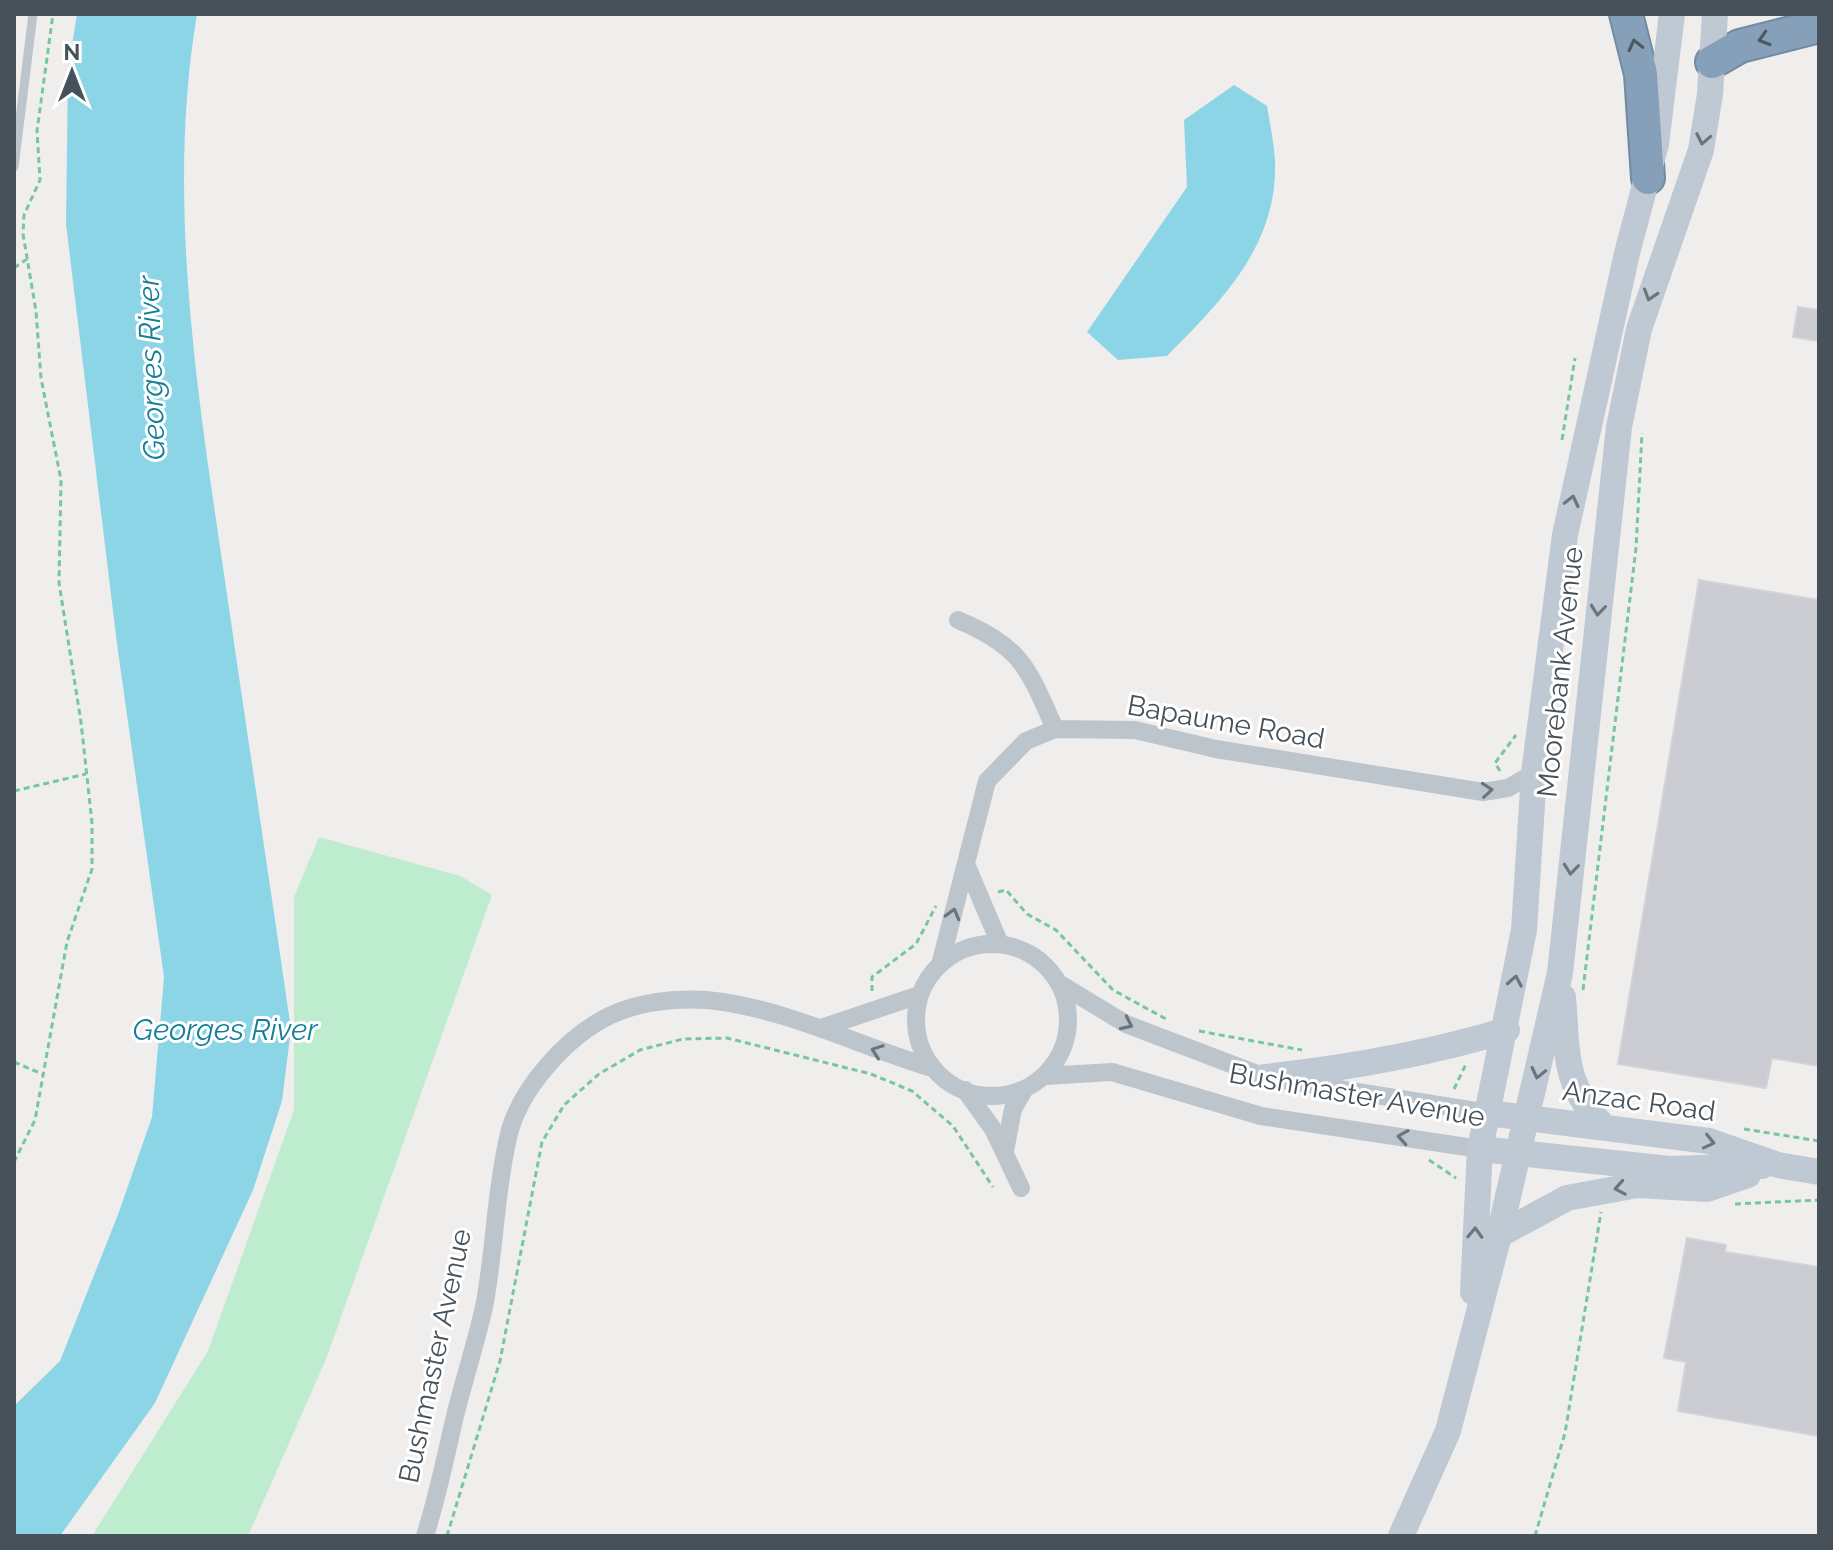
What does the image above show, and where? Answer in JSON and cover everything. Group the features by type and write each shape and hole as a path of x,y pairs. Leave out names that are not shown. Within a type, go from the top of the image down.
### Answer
{"highway":[{"path":"1626,14 1641,74 1648,178"},
{"path":"1712,62 1730,50 1760,39 1819,26"}],"main road":[{"name":"Moorebank Avenue","path":"1471,1339 1480,1149 1507,1030 1524,930 1534,773 1565,535 1627,253 1648,178 1661,114 1672,14"},
{"name":"Moorebank Avenue","path":"1401,1536 1448,1431 1519,1155 1560,973 1619,427 1639,329 1701,150 1715,14"},
{"path":"1560,973 1570,1077 1582,1104 1604,1127"},
{"path":"1265,1077 1344,1068 1507,1030"},
{"name":"Anzac Road","path":"1488,1113 1709,1141 1778,1165 1819,1172"},
{"name":"Bushmaster Avenue","path":"1480,1149 1519,1155"},
{"name":"Anzac Road","path":"1519,1155 1670,1169 1778,1165"},
{"path":"1499,1235 1567,1198 1637,1185 1707,1189 1778,1165"}],"street":[{"path":"940,965 987,781 1026,741 1055,729 1030,673 1018,656 988,633 958,620"},
{"name":"Bapaume Road","path":"1055,729 1135,730 1216,749 1483,792 1508,788 1534,773"},
{"path":"966,864 1000,944"},
{"path":"1000,944 1025,950 1045,964 1060,984 1068,1008 1068,1033 1060,1056 1045,1076 1024,1090 1000,1096 952,1085 932,1068 920,1046 915,1021 919,995 940,965 950,955 974,945 1000,944"},
{"name":"Bushmaster Avenue","path":"1060,984 1126,1024 1265,1077 1488,1113"},
{"path":"824,1027 919,995"},
{"name":"Bushmaster Avenue","path":"425,1536 484,1307 508,1136 544,1071 573,1042 610,1016 668,1000 708,1000 824,1027 871,1050 932,1068"},
{"name":"Bushmaster Avenue","path":"1045,1076 1112,1072 1261,1116 1480,1149"},
{"path":"965,1090 988,1120 1021,1188"},
{"path":"1005,1153 1013,1109 1024,1090"}],"lane":[{"path":"14,167 33,14"}],"path":[{"path":"14,1162 35,1120 42,1074 53,1034 67,942 92,869 86,774 73,657 59,583 61,480 41,378 36,311 23,234 24,215 40,180 38,120 53,14"},
{"path":"14,268 27,259"},
{"path":"1583,998 1636,548 1642,430"},
{"path":"14,791 86,774"},
{"path":"1006,890 1027,914 1056,930 1113,990 1172,1022"},
{"path":"872,977 916,944 934,906"},
{"path":"1198,1031 1283,1049 1311,1050"},
{"path":"447,1536 500,1361 542,1142 564,1105 599,1074 640,1050 683,1039 727,1038 871,1074 912,1091 953,1126 993,1187"},
{"path":"1454,1091 1470,1055"},
{"path":"14,1062 42,1074"},
{"path":"1741,1128 1819,1141"},
{"path":"1438,1163 1456,1177 1459,1185"},
{"path":"1729,1203 1819,1200"},
{"path":"1535,1536 1565,1433 1603,1202"}],"green space":[{"path":"319,837 460,876 492,895 326,1359 248,1536 92,1536 208,1351 294,1110 294,897"}],"water":[{"name":"Georges River","path":"77,14 197,14 188,83 184,153 185,224 195,365 291,1029 282,1101 253,1190 155,1403 60,1536 14,1536 14,1406 60,1361 119,1212 152,1117 164,977 117,644 66,224 68,70"},
{"path":"1234,85 1267,106 1275,161 1267,220 1256,246 1226,293 1167,356 1118,360 1087,332 1187,187 1184,120"}],"building":[{"path":"1798,307 1819,310 1819,341 1793,337"},
{"path":"1699,580 1819,600 1819,1066 1772,1058 1766,1088 1618,1064"},
{"path":"1687,1238 1726,1245 1725,1252 1819,1267 1819,1436 1678,1411 1686,1362 1664,1358"}]}
